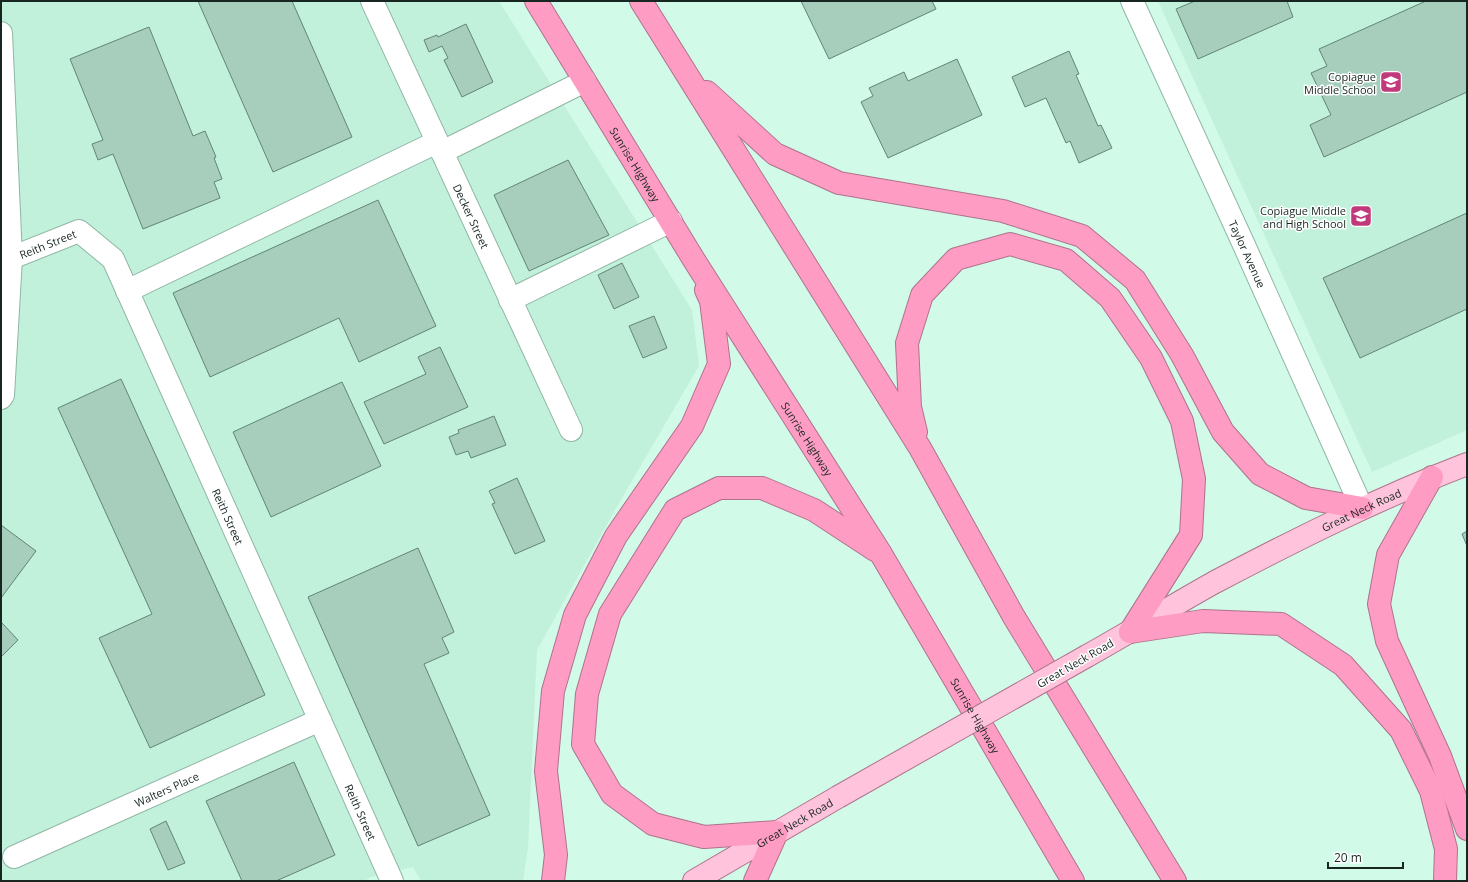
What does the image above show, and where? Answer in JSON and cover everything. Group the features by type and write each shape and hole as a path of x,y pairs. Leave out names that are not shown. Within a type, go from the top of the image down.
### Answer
{"highway":[{"name":"Sunrise Highway","path":"536,1 694,260 881,554 1073,881"},
{"path":"641,1 688,74 920,448 1014,617 1176,881"},
{"path":"688,74 775,154 839,183 1003,211 1082,236 1135,280 1182,355 1223,432 1260,474 1306,498 1362,508"},
{"path":"920,448 910,407 907,343 922,294 956,259 1010,244 1066,260 1110,298 1151,358 1182,421 1194,479 1191,535 1130,632"},
{"path":"553,881 556,855 546,771 553,691 575,615 616,536 692,426 719,364 711,301 694,260"},
{"path":"1432,477 1388,555 1379,604 1387,641 1440,756 1467,829"},
{"path":"755,881 777,832 704,837 653,824 612,794 583,744 587,694 610,614 675,510 719,488 762,488 814,510 881,554"},
{"path":"1130,632 1204,621 1281,624 1343,665 1401,730 1432,791 1446,849 1445,881"},
{"path":"1059,858 1066,881"}],"main road":[{"name":"Great Neck Road","path":"694,881 838,797 1215,583 1362,508 1432,477 1467,464"}],"street":[{"name":"Decker Street","path":"372,1 571,430"},
{"name":"Taylor Avenue","path":"1132,1 1362,508"},
{"path":"1,33 6,260 3,395 1,398"},
{"path":"127,291 585,81"},
{"path":"510,300 671,221"},
{"name":"Reith Street","path":"6,260 79,231 113,259 392,881"},
{"name":"Walters Place","path":"14,857 320,720"}],"shaded area":[{"path":"1,1 499,1 692,310 699,366 615,510 537,650 528,848 523,881 421,881 413,867 371,877 364,881 1,881"},
{"name":"Copiague Middle and High School","path":"1158,1 1467,1 1467,430 1372,472"}],"building":[{"path":"198,1 292,1 352,137 273,172"},
{"path":"801,1 932,1 936,9 829,59"},
{"path":"1195,1 1287,1 1293,17 1198,59 1176,9"},
{"name":"Copiague Middle School","path":"1426,1 1467,1 1467,92 1324,157 1310,125 1331,115 1311,73 1327,66 1319,49"},
{"path":"466,24 493,82 462,97 444,60 448,58 442,46 429,52 424,40 437,35 438,37"},
{"path":"149,27 193,136 205,131 216,157 214,158 222,179 214,182 220,198 143,229 113,154 98,160 92,144 103,140 70,59"},
{"path":"1069,51 1079,74 1076,75 1098,126 1101,125 1112,148 1079,163 1070,141 1066,143 1046,98 1025,107 1012,77"},
{"path":"957,59 982,115 888,158 861,102 873,96 869,88 904,72 908,81"},
{"path":"568,160 609,235 529,271 494,195"},
{"path":"378,200 436,326 359,362 339,318 210,377 173,293"},
{"path":"1467,213 1467,309 1360,358 1323,278"},
{"path":"622,263 639,297 614,309 598,275"},
{"path":"654,316 667,348 643,358 629,326"},
{"path":"440,347 468,407 384,444 364,402 426,374 418,357"},
{"path":"121,379 265,695 150,748 99,638 152,614 58,408"},
{"path":"342,382 381,466 271,517 233,432"},
{"path":"494,416 506,445 471,458 468,451 456,455 449,437 459,433 458,430"},
{"path":"517,478 545,541 515,554 492,504 495,503 489,491"},
{"path":"1,525 36,551 1,598"},
{"path":"1467,531 1467,546 1462,534"},
{"path":"418,548 454,632 442,638 449,653 424,664 490,815 418,846 308,597"},
{"path":"1,622 18,640 1,657"},
{"path":"294,762 335,855 276,881 242,881 206,801"},
{"path":"166,821 185,863 168,870 150,829"}],"place":[{"name":"Copiague Middle School","path":"1391,82"},
{"name":"Copiague Middle and High School","path":"1361,216"}]}
